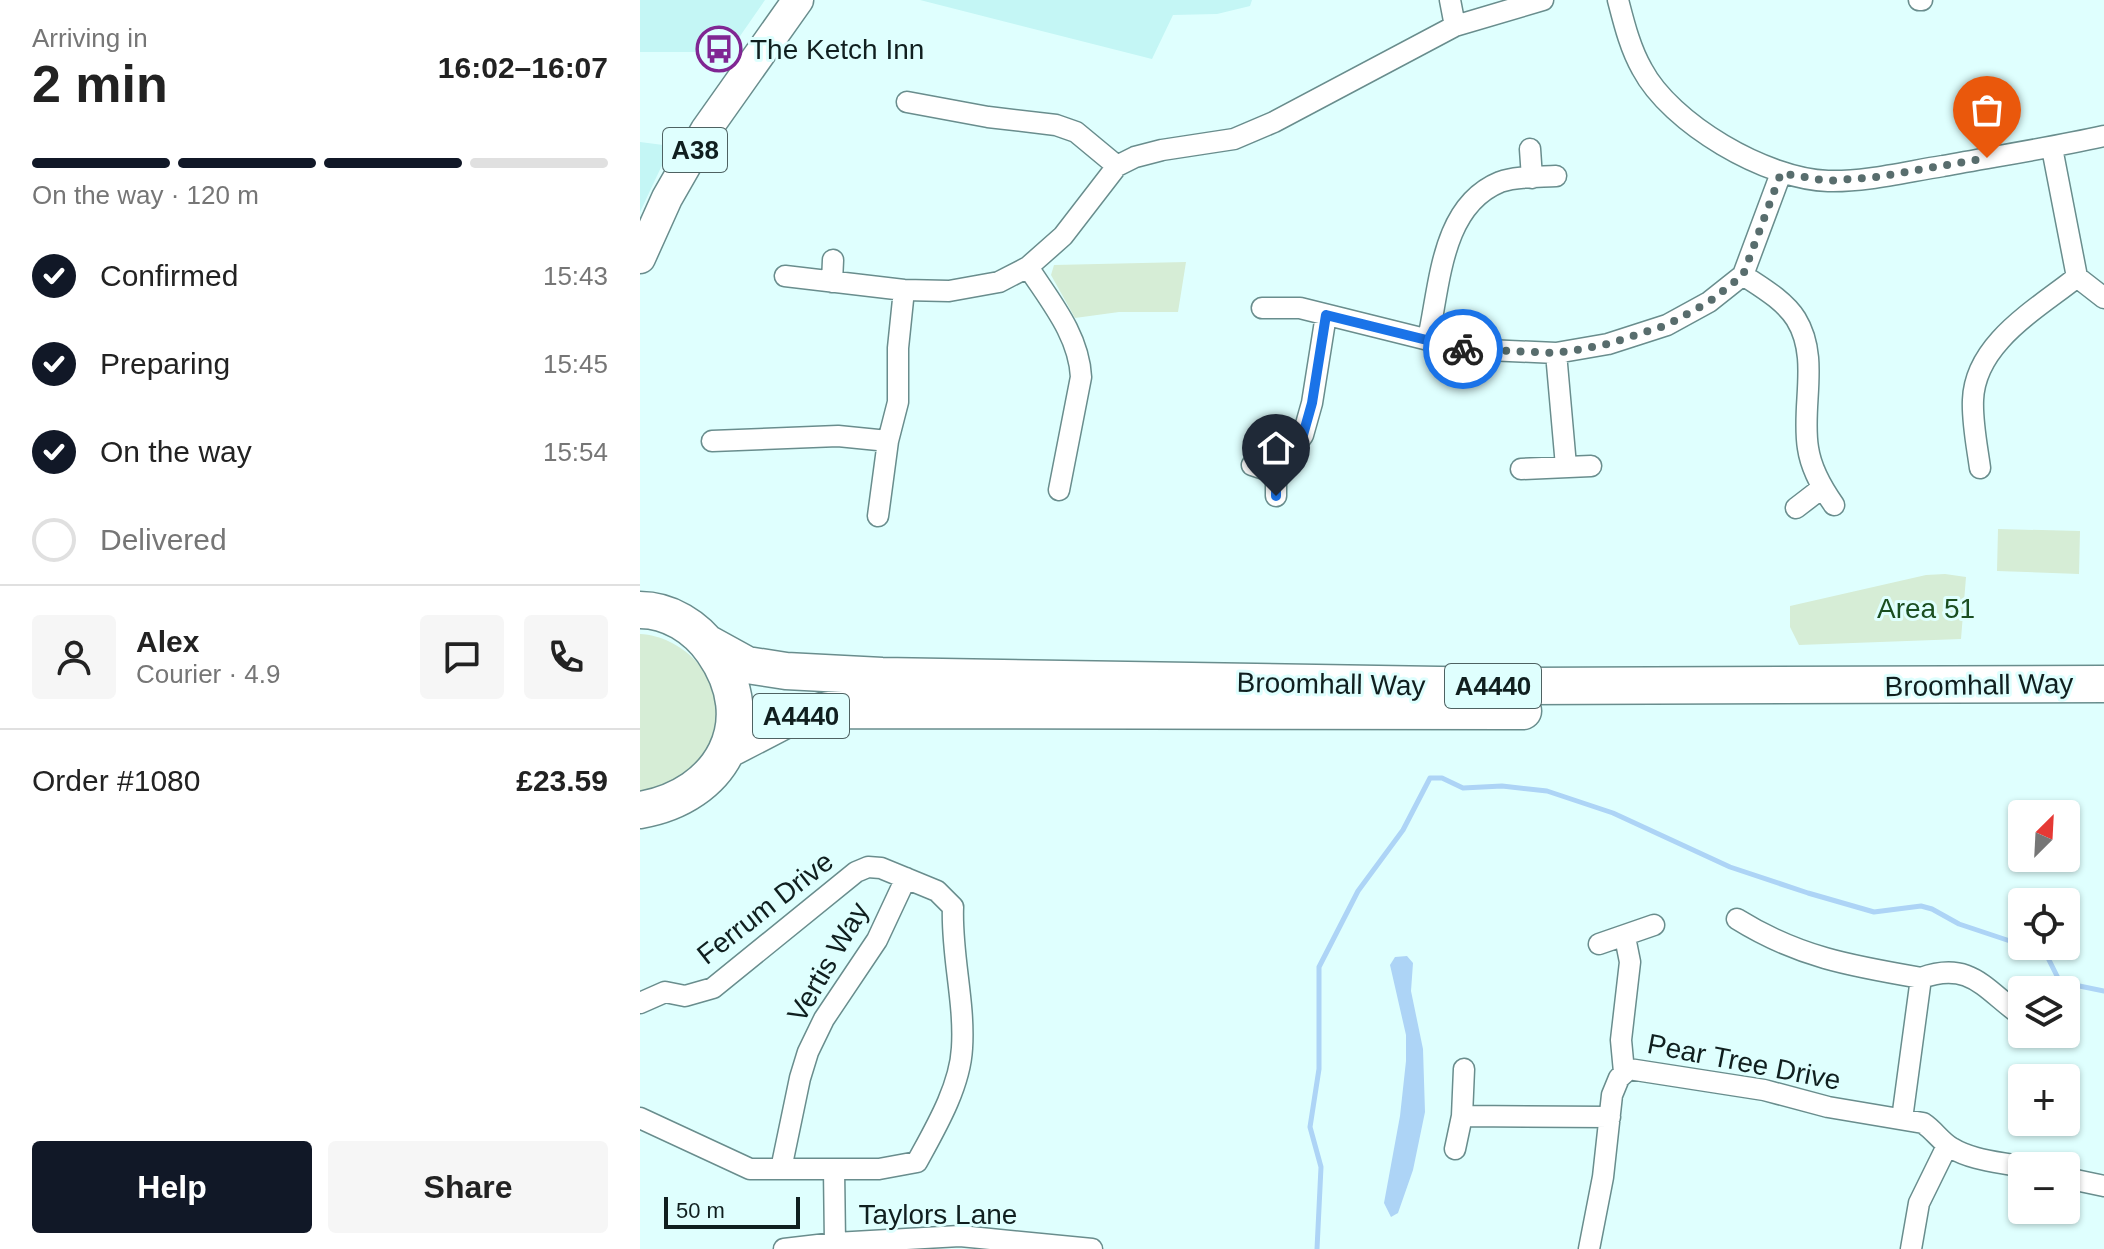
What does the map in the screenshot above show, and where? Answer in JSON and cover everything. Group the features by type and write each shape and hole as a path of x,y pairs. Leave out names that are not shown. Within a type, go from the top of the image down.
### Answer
{"highway":[{"path":"640,810 683,797 704,781 729,749 736,714 730,679 707,643 691,627 645,603"},
{"name":"Broomhall Way","path":"707,643 747,665 866,676 1502,686 2104,684"},
{"name":"Broomhall Way","path":"729,749 787,719 828,710 2104,708"}],"main road":[{"name":"A38","path":"640,258 667,198 706,130 798,0"},
{"path":"640,829 683,797"}],"street":[{"path":"1450,0 1455,26"},
{"path":"785,276 904,290 949,291 999,282 1028,267 1063,236 1117,166 1135,157 1162,150 1234,139 1455,26 1543,0"},
{"path":"1618,0 1642,71 1671,105 1704,134 1743,157 1781,173 1827,181 1877,177 2052,148 2104,136"},
{"path":"907,102 988,117 1056,125 1076,132 1117,166"},
{"path":"2052,148 2077,277 2104,298"},
{"path":"1530,149 1532,178"},
{"path":"1262,308 1300,308 1465,349 1556,353 1608,344 1667,325 1709,302 1743,275 1781,173"},
{"path":"1428,339 1451,232 1460,215 1472,200 1503,181 1556,176"},
{"path":"832,282 833,260"},
{"path":"1028,267 1065,326 1081,362 1081,377 1059,490"},
{"path":"1743,275 1773,295 1795,317 1804,337 1808,364 1808,450 1822,488 1834,505"},
{"path":"1980,468 1973,401 1977,371 1992,349 2014,328 2077,277"},
{"path":"878,516 888,441 898,402 898,348 904,290"},
{"path":"1276,496 1276,473 1303,435 1312,403 1326,315"},
{"path":"1556,353 1566,466"},
{"path":"712,441 838,436 888,441"},
{"path":"1252,465 1276,473"},
{"path":"1521,469 1591,466"},
{"path":"1796,508 1822,488"},
{"name":"Ferrum Drive","path":"640,1003 665,992 685,996 713,988 856,872 868,867 881,868 937,891 953,907 951,939 962,1051 954,1081 917,1162 879,1169 750,1169 640,1118"},
{"name":"Vertis Way","path":"781,1169 808,1052 824,1019 877,940 906,878"},
{"path":"1737,919 1769,939 1816,957 1921,978 1939,971 1960,972 1979,980 2008,1004"},
{"path":"1599,944 1654,925"},
{"path":"1624,1072 1621,1040 1630,962 1625,937"},
{"path":"1902,1119 1921,978"},
{"path":"1455,1149 1462,1116 1464,1069"},
{"name":"Pear Tree Drive","path":"1589,1249 1603,1177 1612,1095 1624,1072 1634,1069 1764,1090 1828,1107 1923,1123 1936,1131 1947,1146 1959,1152 2008,1164"},
{"path":"1462,1116 1610,1117"},
{"path":"1911,1249 1919,1203 1947,1146"},
{"path":"834,1169 835,1243"},
{"path":"2080,1181 2104,1186"},
{"name":"Taylors Lane","path":"784,1249 960,1236 1092,1249"}],"shaded area":[{"path":"640,0 765,0 729,52 640,52"},
{"path":"920,0 1252,0 1250,6 1217,14 1173,15 1152,59"},
{"path":"640,142 671,146 640,212"},
{"path":"1407,956 1413,963 1411,991 1423,1049 1425,1112 1413,1170 1398,1213 1391,1217 1384,1203 1400,1116 1406,1035 1390,965 1395,957"}],"green space":[{"path":"1186,262 1178,312 1119,312 1075,318 1051,275 1054,265"},
{"path":"1998,529 2080,531 2079,574 1997,571"},
{"name":"Area 51","path":"1926,575 1966,577 1961,639 1799,645 1790,627 1790,606"},
{"path":"640,634 677,646 705,672 714,690 718,728 706,755 686,777 673,785 640,793"}],"waterway":[{"path":"1317,1249 1321,1167 1310,1127 1319,1069 1319,967 1358,891 1403,830 1430,778 1442,778 1463,788 1502,786 1547,791 1613,813 1730,867 1808,893 1874,912 1921,906 1959,924 2008,940"},
{"path":"2049,960 2060,982 2104,991"}],"way so far":[{"path":"1463,349 1556,353 1582,349 1667,325 1709,302 1743,275 1781,173 1827,181 1877,177 1987,158"}],"place":[{"name":"The Ketch Inn","path":"719,49"}],"route":[{"path":"1276,496 1276,473 1303,435 1312,403 1326,315 1463,349"}]}
